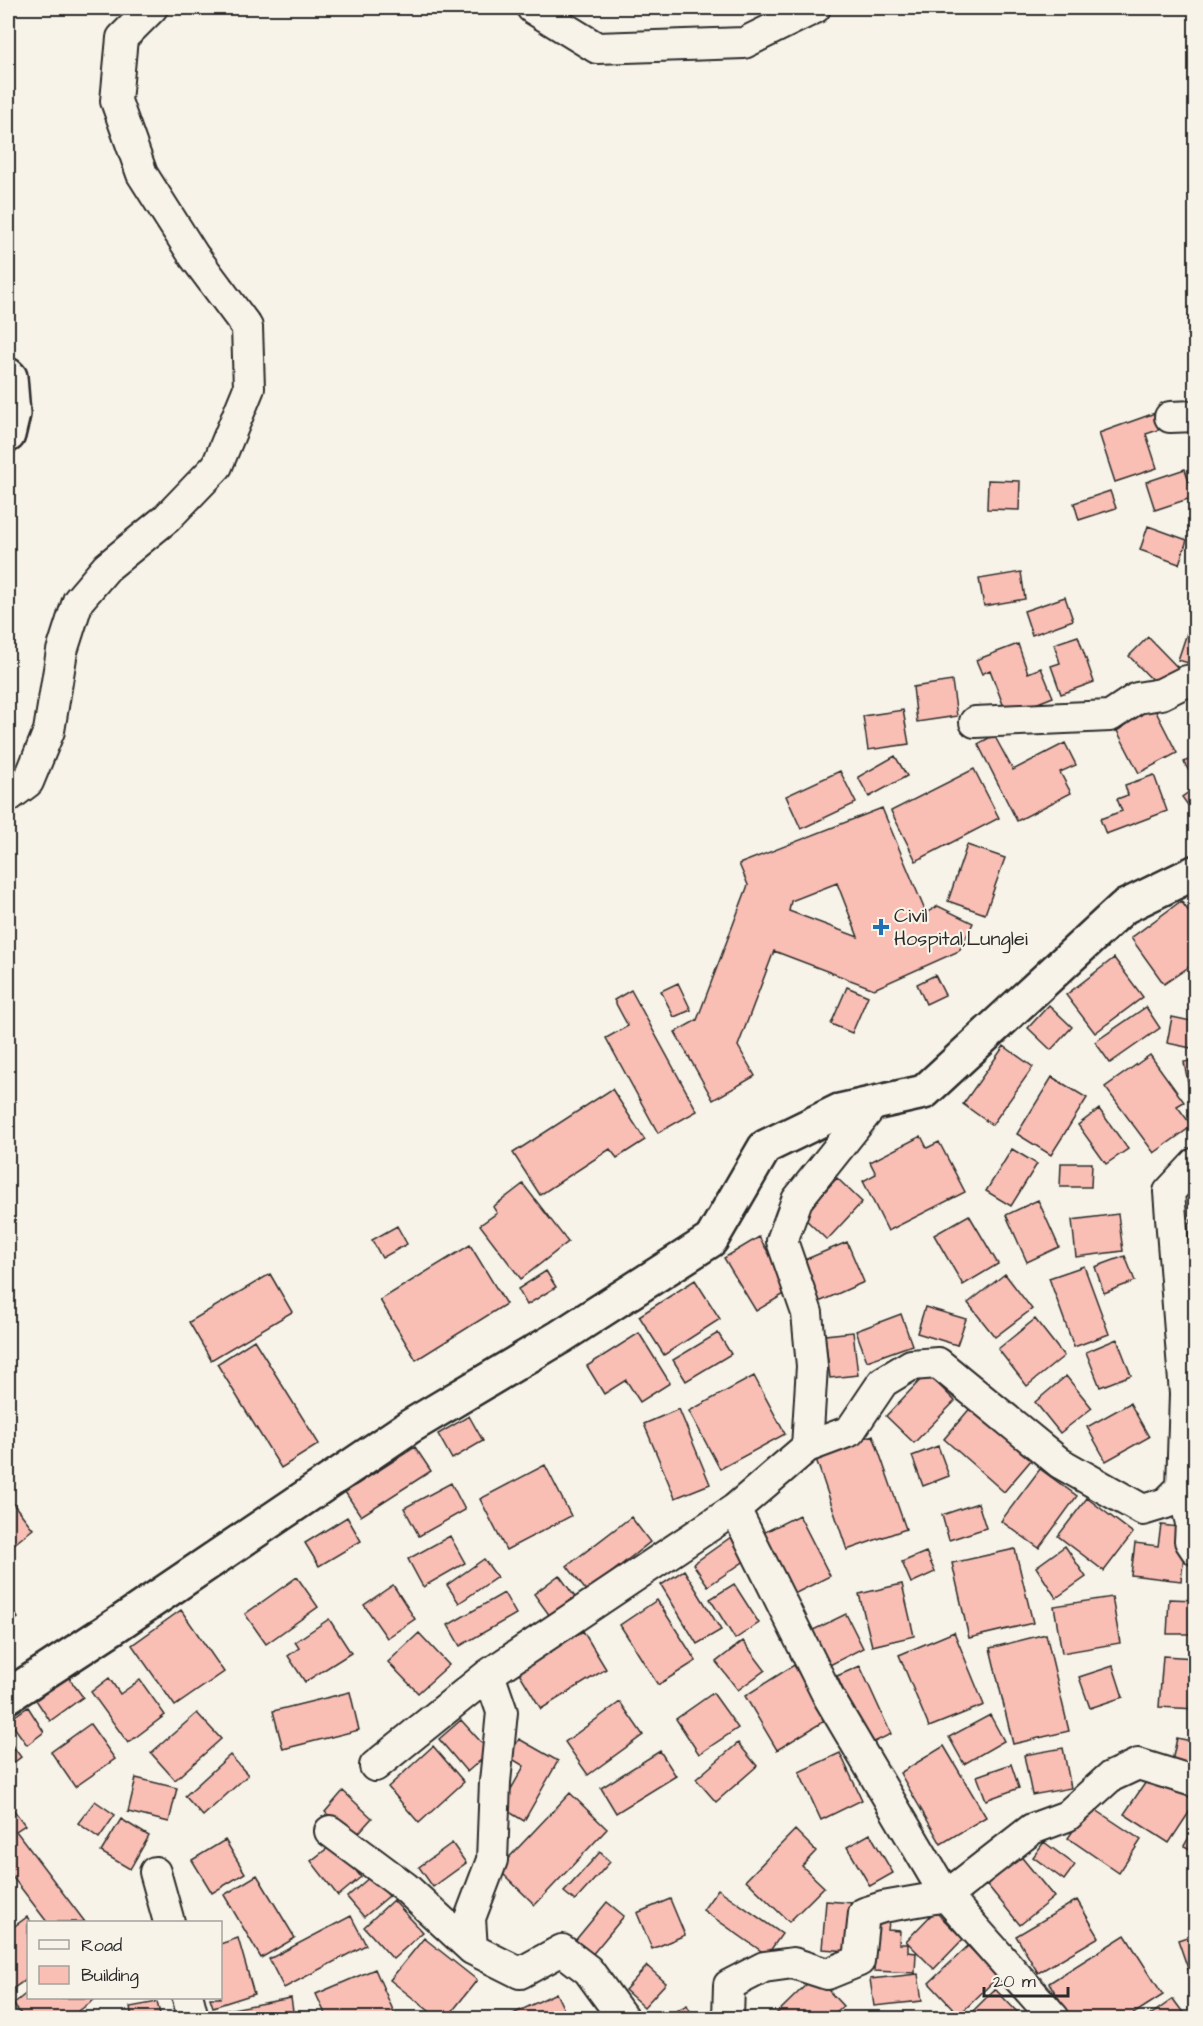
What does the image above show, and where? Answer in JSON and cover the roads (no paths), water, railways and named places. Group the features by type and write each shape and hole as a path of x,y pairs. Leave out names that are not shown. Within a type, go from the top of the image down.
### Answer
{"main road":[{"path":"8,375 13,414 8,435"},
{"path":"8,1696 409,1427 560,1337 711,1240 765,1147 839,1111 924,1092 1124,907 1196,872"}],"street":[{"path":"8,797 28,783 49,731 63,651 78,601 107,567 167,518 217,466 249,388 247,327 194,256 142,174 116,101 122,38 152,8"},
{"path":"532,8 597,48 744,43 815,8"},
{"path":"975,722 1110,716 1137,699 1161,694 1196,679"},
{"path":"807,1447 812,1366 807,1313 782,1241 797,1200 875,1102"},
{"path":"1196,1162 1169,1192 1185,1394 1182,1487 1191,1523 1190,1541 1196,1550"},
{"path":"375,1766 489,1674 735,1509 807,1447 850,1431 883,1382 911,1365 938,1364 1060,1463 1143,1510 1166,1503 1182,1487"},
{"path":"735,1509 828,1696 946,1896 1054,2019"},
{"path":"472,1950 470,1918 492,1860 501,1712 489,1674"},
{"path":"728,2019 729,1985 764,1967 793,1963 827,1974 859,1961 864,1912 884,1906 946,1896 1032,1829 1067,1816 1110,1777 1138,1764 1196,1782"},
{"path":"330,1831 405,1887 472,1950 520,1973 562,1950 588,1970 623,2019"},
{"path":"155,1872 168,1921"},
{"path":"189,1999 193,2019"}],"place":[{"name":"Civil Hospital,Lunglei","path":"881,927"}]}
